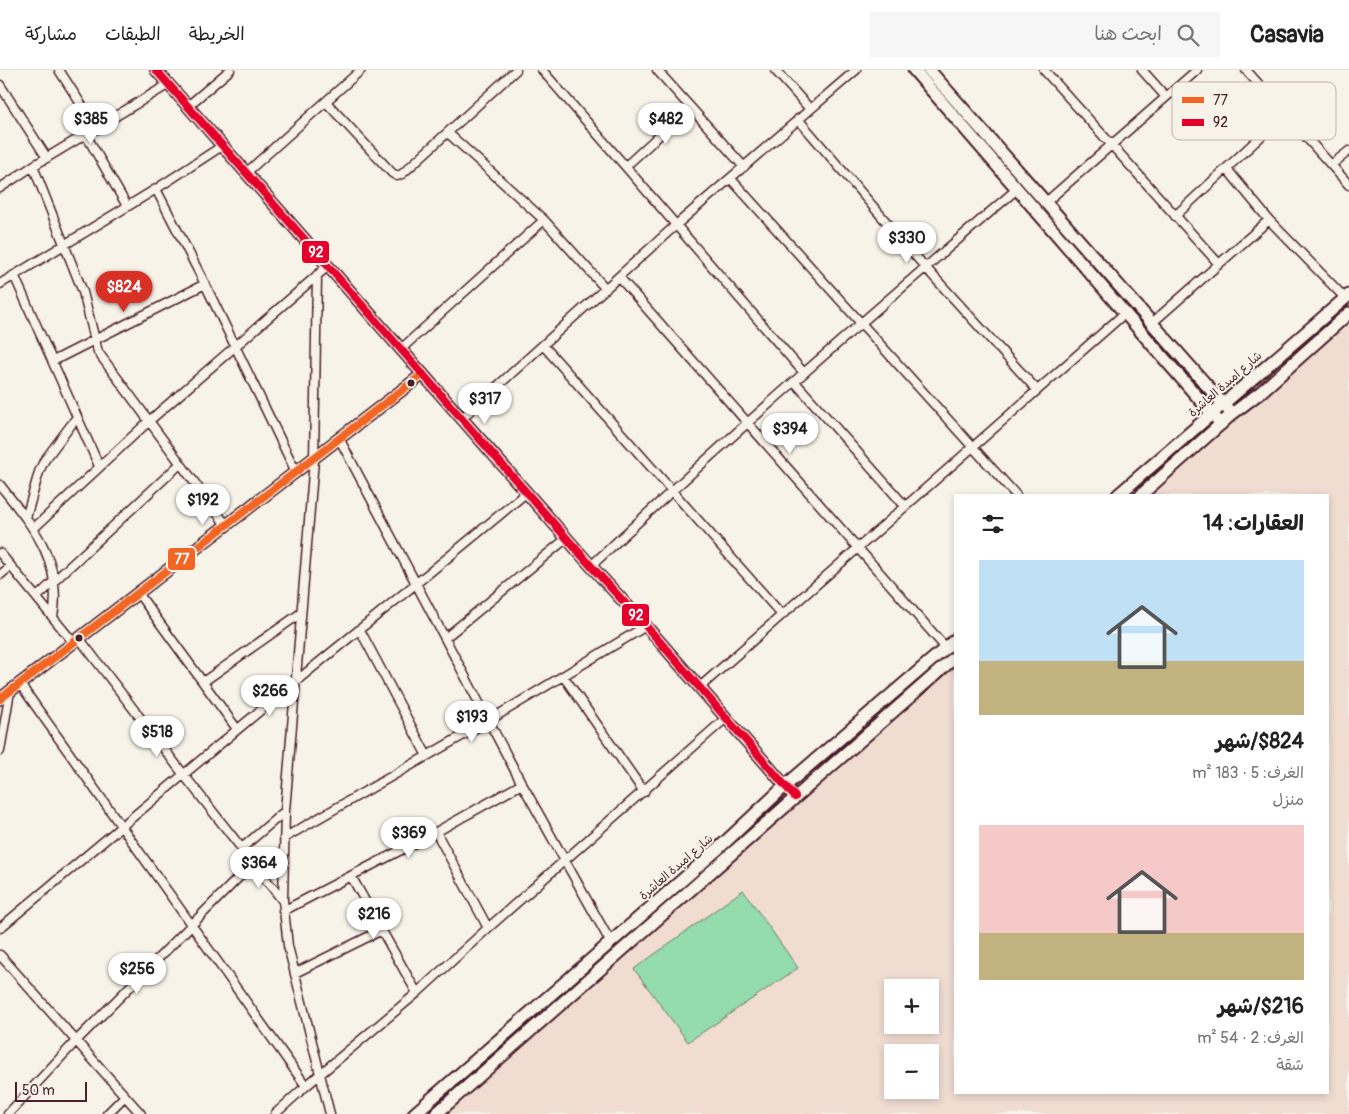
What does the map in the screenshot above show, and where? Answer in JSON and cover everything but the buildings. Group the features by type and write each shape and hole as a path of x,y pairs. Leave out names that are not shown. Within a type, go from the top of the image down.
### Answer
{"main road":[{"path":"914,70 1220,424"},
{"path":"928,70 1232,414"},
{"path":"986,153 995,145"},
{"name":"شارع امبدة العاشرة","path":"1119,494 1347,297"},
{"path":"1142,494 1349,313"},
{"name":"شارع امبدة العاشرة","path":"414,1114 720,847 786,786 954,641"},
{"path":"436,1114 954,658"}],"street":[{"path":"59,70 97,129"},
{"path":"156,70 591,566 700,687 795,798"},
{"path":"188,106 230,70"},
{"path":"247,172 361,70"},
{"path":"326,102 392,174 396,176 402,174 516,70"},
{"path":"657,70 744,167"},
{"path":"775,70 810,109"},
{"path":"462,418 676,225 856,70"},
{"path":"1044,70 1219,264"},
{"path":"1142,70 1166,97"},
{"path":"1183,82 1197,70"},
{"path":"1246,70 1257,82"},
{"path":"547,72 804,373"},
{"path":"0,188 169,84"},
{"path":"0,85 47,158"},
{"path":"1045,203 1172,92"},
{"path":"626,166 690,107"},
{"path":"798,119 925,267 1037,390"},
{"path":"448,133 544,220 606,289"},
{"path":"86,135 127,206"},
{"path":"1175,216 1258,140"},
{"path":"1309,140 1349,184"},
{"path":"0,284 222,146"},
{"path":"1331,165 1349,151"},
{"path":"33,166 65,243 87,303 95,340 102,358 226,525"},
{"path":"1226,169 1269,220 1347,297"},
{"path":"731,179 1015,494"},
{"path":"156,188 296,472"},
{"path":"591,566 672,490 861,322 1017,188"},
{"path":"401,349 544,220"},
{"path":"1152,323 1269,220"},
{"path":"33,529 149,420 328,266"},
{"path":"14,275 99,466"},
{"path":"317,275 314,460 285,811 283,911 295,974 330,1114"},
{"path":"619,278 946,648"},
{"path":"53,361 204,284"},
{"path":"700,687 1124,314"},
{"path":"543,345 782,615"},
{"path":"0,699 424,374"},
{"path":"795,382 906,506"},
{"path":"26,518 44,461 77,417"},
{"path":"340,440 488,721 611,943"},
{"path":"37,597 180,464"},
{"path":"0,485 26,518 47,555 54,580 56,599 53,617"},
{"path":"0,928 123,827 237,729 417,584 527,492"},
{"path":"445,638 567,538"},
{"path":"0,552 53,617 76,640 283,901"},
{"path":"0,575 11,566"},
{"path":"138,593 237,729"},
{"path":"202,682 301,613"},
{"path":"284,838 564,677 646,626"},
{"path":"360,630 427,756"},
{"path":"564,677 644,792"},
{"path":"20,684 306,1086"},
{"path":"0,751 10,691"},
{"path":"275,1114 417,993 726,718"},
{"path":"283,911 436,832 522,784"},
{"path":"242,848 285,811"},
{"path":"436,832 488,928"},
{"path":"8,1114 76,1041 254,863"},
{"path":"351,876 417,993"},
{"path":"295,974 382,930"},
{"path":"0,955 141,1114"},
{"path":"107,1114 125,1096"}],"shaded area":[{"path":"1349,293 1349,1114 419,1114 954,642 954,1094 1329,1094 1329,494 1121,494"}],"green space":[{"path":"743,890 798,968 688,1042 634,969"}],"transit line":[{"name":"92","path":"156,70 795,797"},
{"name":"77","path":"0,699 423,374"}]}
